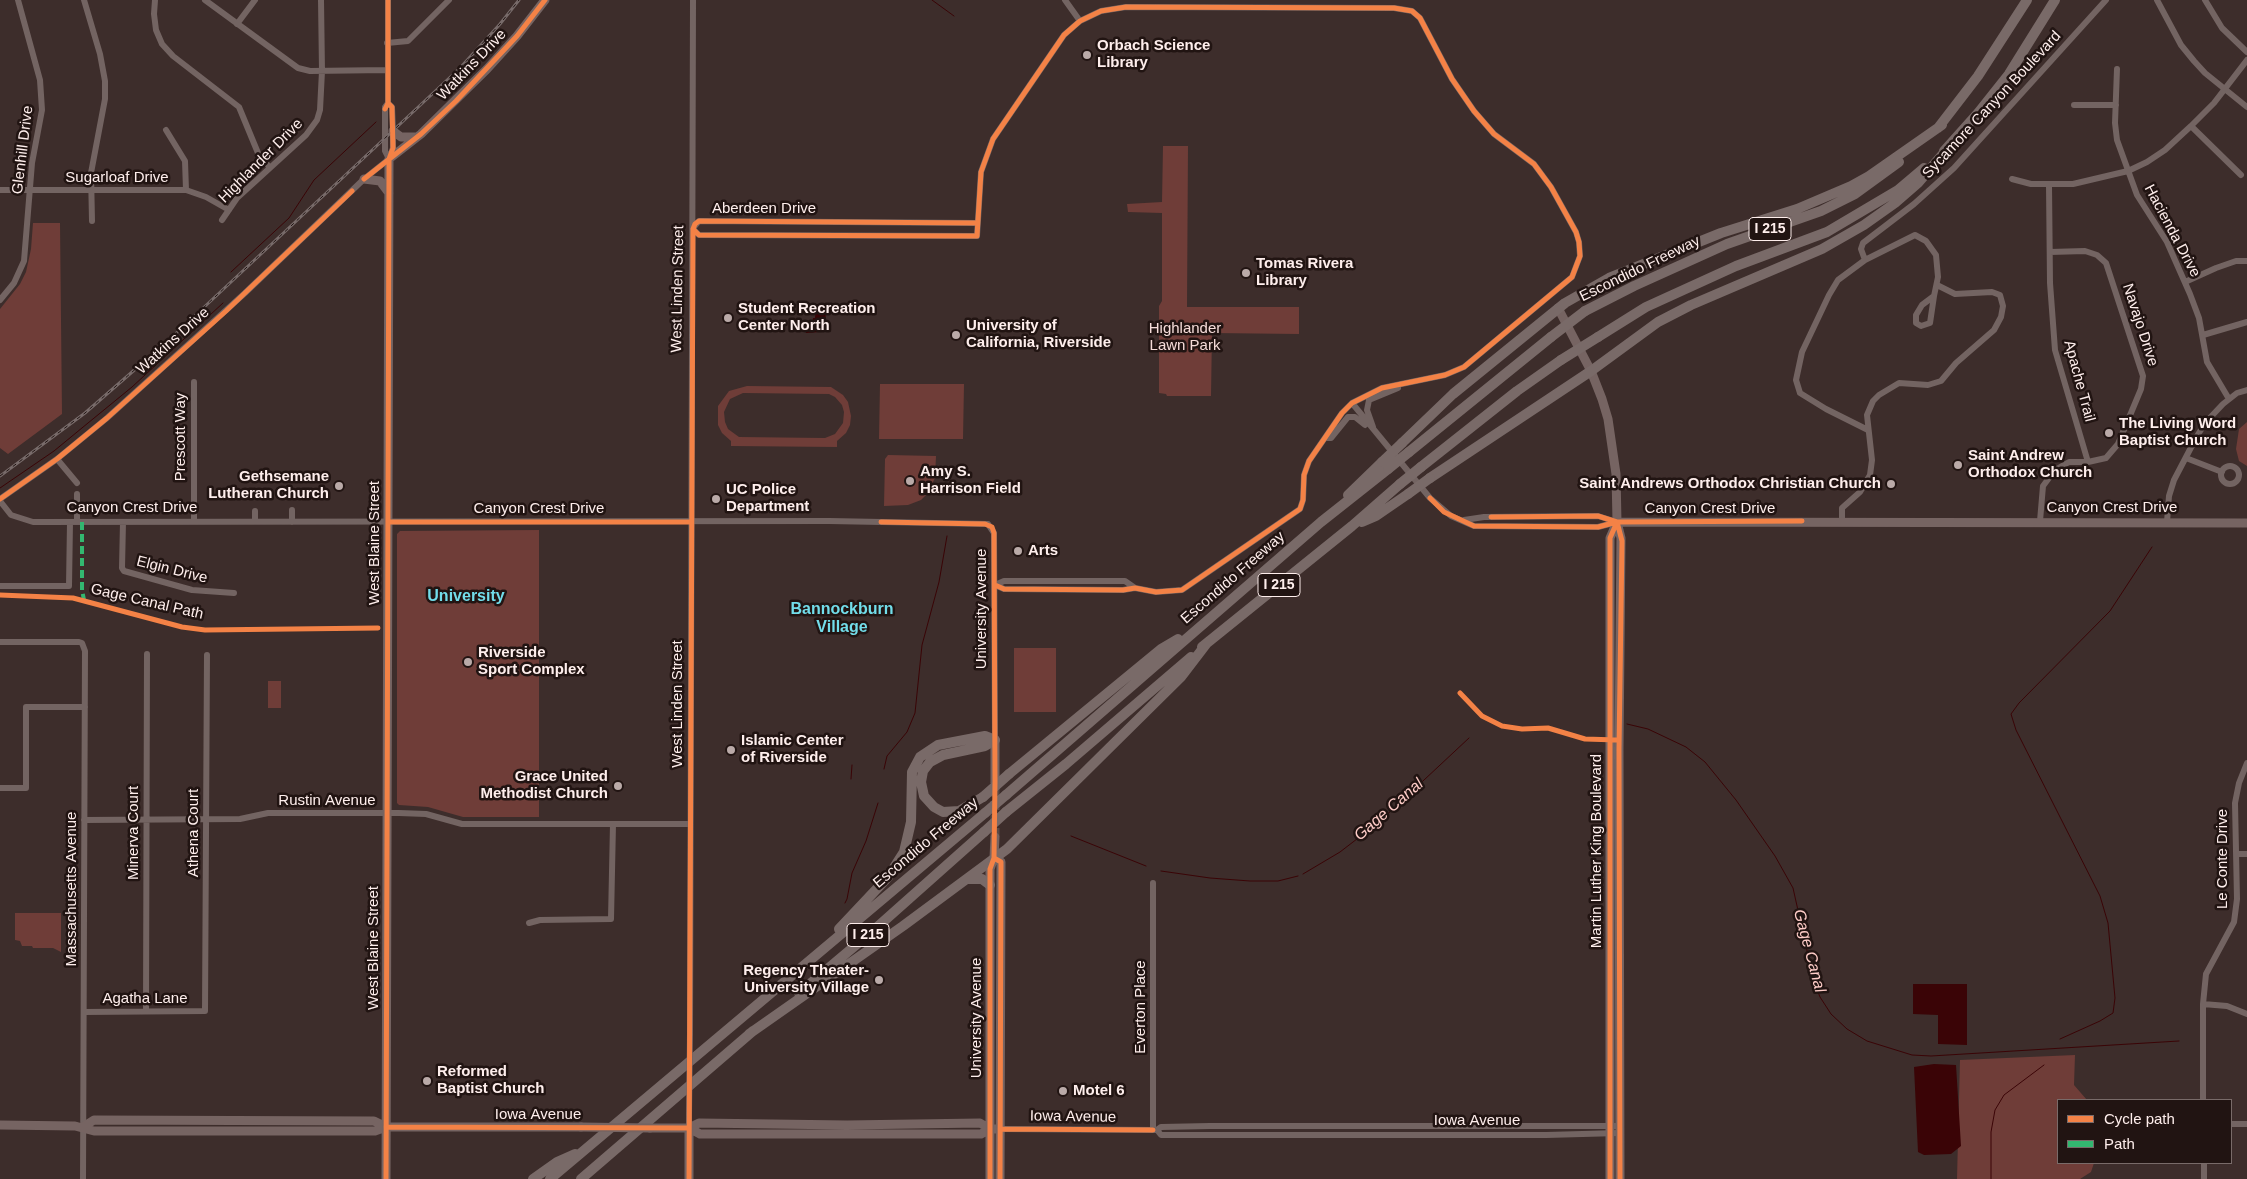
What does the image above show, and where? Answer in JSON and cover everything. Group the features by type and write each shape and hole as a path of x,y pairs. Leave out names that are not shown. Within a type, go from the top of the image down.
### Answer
{"highway":[{"name":"Escondido Freeway","path":"550,1179 1006,795 1385,465 1410,452 1550,337 1585,312 1634,286 1727,244 1794,221 1855,194 1888,171 1942,125 1978,76 2027,0"},
{"name":"Escondido Freeway","path":"582,1179 749,1034 875,929 1006,812 1066,764 1207,643 1352,526 1400,484 1517,391 1561,360 1646,307 1736,266 1827,232 1898,190 1949,147 2009,74 2055,0"},
{"path":"1385,465 1402,443 1453,394 1558,308 1609,278 1721,233 1796,209 1851,186 1869,176 1942,125"},
{"path":"1352,526 1376,516 1591,371 1658,322 1691,305 1822,249 1864,225 1895,203 1918,183 1949,147"},
{"path":"995,740 985,746 943,755 930,762 923,771 921,782 924,796 934,807 943,812 960,811 983,797 1161,649 1196,629"},
{"path":"749,1034 903,926 966,880 1024,834 1181,676 1207,643"},
{"path":"811,960 888,877 900,860 912,822 912,772 920,757 938,745 985,736 995,740"},
{"path":"966,880 982,879 990,885"},
{"path":"534,1179 557,1162 583,1151"}],"main road":[{"name":"Watkins Drive","path":"389,159 416,137 487,70 517,36 544,0"},
{"path":"393,131 400,137 416,137"},
{"name":"West Blaine Street","path":"386,1179 389,159"},
{"path":"364,179 380,181 389,193"},
{"name":"Martin Luther King Boulevard","path":"1558,308 1591,371 1608,420 1616,474 1617,522 1622,541 1620,1179"},
{"name":"Canyon Crest Drive","path":"1617,522 2040,521 2247,523"},
{"name":"Martin Luther King Boulevard","path":"1610,1179 1610,538 1617,522"},
{"name":"University Avenue","path":"995,740 995,782"},
{"name":"University Avenue","path":"990,1179 990,869 994,858 994,836"},
{"name":"University Avenue","path":"994,858 1001,862 1000,1179"},
{"name":"Iowa Avenue","path":"0,1125 83,1126 94,1131 375,1131 386,1127 689,1128 700,1123 848,1125 980,1123 990,1129 1000,1129"},
{"name":"West Linden Street","path":"689,1128 689,1179"}],"street":[{"name":"Glenhill Drive","path":"0,300 14,283 24,261 29,190 42,110 42,91 18,0"},
{"path":"84,0 100,54 105,82 105,99 91,173 92,221"},
{"path":"155,0 156,30 162,44 173,56 239,107 258,153 270,168"},
{"path":"205,0 298,68 322,71 387,70"},
{"path":"237,24 255,0"},
{"name":"Highlander Drive","path":"222,220 241,194 306,135 317,120 320,110 322,71 322,0"},
{"name":"West Blaine Street","path":"388,0 388,103 385,107 385,151 389,159"},
{"path":"388,42 408,41 449,0"},
{"name":"West Linden Street","path":"689,1128 693,0"},
{"path":"1065,0 1080,22"},
{"name":"Sycamore Canyon Boulevard","path":"1865,260 1861,249 1866,240 1914,204 1951,171 2106,0"},
{"path":"2157,0 2181,45 2205,73 2247,107"},
{"path":"2205,0 2222,28 2247,52"},
{"path":"977,223 980,172 993,139 1060,40 1080,22 1101,12 1126,7 1387,8 1412,11 1420,18 1452,79 1474,111 1494,134 1524,156 1544,177 1570,222 1579,242 1580,256 1576,271 1568,283 1464,367 1445,375 1373,391 1346,408 1305,471 1302,505 1294,515 1182,590 1156,592 1135,588 1124,590 1004,589 995,585"},
{"path":"2012,179 2049,185 2092,181 2128,171 2165,150 2191,126 2225,89 2247,60"},
{"name":"Hacienda Drive","path":"2117,69 2117,140 2138,195 2167,242 2185,282 2200,318 2207,362 2229,399"},
{"name":"West Blaine Street","path":"388,103 392,107 393,131 393,148 389,159"},
{"path":"2074,105 2116,106"},
{"path":"2191,126 2241,175"},
{"path":"166,130 184,161 187,177 186,190"},
{"name":"Watkins Drive","path":"0,500 57,459 107,418 226,311 364,179 389,159"},
{"name":"Apache Trail","path":"2049,185 2055,350 2088,462"},
{"name":"Sugarloaf Drive","path":"0,190 186,190 206,197 229,210"},
{"name":"Aberdeen Drive","path":"699,221 977,223 977,236 699,235 693,229 699,221"},
{"path":"1868,430 1826,409 1800,393 1796,380 1802,352 1828,295 1838,280 1865,260 1915,235 1926,241 1936,255 1937,285 1930,323 1920,326 1916,323 1916,315 1922,305 1934,296"},
{"name":"Navajo Drive","path":"2050,252 2085,252 2097,255 2106,263 2143,376 2141,389 2118,444 2106,458 2088,462"},
{"path":"2185,282 2236,261 2247,261"},
{"path":"1842,522 1842,508 1860,492 1870,475 1872,460 1868,430 1868,409 1880,395 1899,383 1928,385 1941,382 1956,363 1994,330 2001,317 2002,306 2000,296 1992,292 1955,294 1937,285"},
{"path":"2203,335 2247,322"},
{"name":"Prescott Way","path":"194,382 194,521"},
{"path":"1374,431 1367,410 1369,400 1408,382"},
{"path":"2167,522 2169,496 2174,480 2206,422 2236,393 2247,390"},
{"name":"Canyon Crest Drive","path":"1352,404 1432,502 1444,512 1474,526 1598,527 1617,522"},
{"path":"1325,438 1331,438 1346,418 1350,416 1359,419 1374,431"},
{"path":"2186,458 2222,472"},
{"path":"57,459 77,483"},
{"path":"2040,521 2043,486 2055,470 2069,462 2088,462"},
{"path":"0,586 69,586 73,522 77,494"},
{"name":"Canyon Crest Drive","path":"0,500 11,515 26,520 73,522 918,522 985,524 992,526"},
{"path":"292,510 292,522"},
{"path":"255,511 255,521"},
{"name":"Canyon Crest Drive","path":"1464,520 1484,517 1598,516 1617,522"},
{"name":"Elgin Drive","path":"122,522 122,568 124,571 192,590 234,593"},
{"name":"University Avenue","path":"992,526 994,533 995,585 995,740"},
{"name":"Massachusetts Avenue","path":"0,642 82,643 85,651 83,1179"},
{"name":"Minerva Court","path":"146,1012 147,654"},
{"name":"Athena Court","path":"205,1011 207,655"},
{"path":"0,788 26,788 26,707 85,707"},
{"name":"Le Conte Drive","path":"2203,1099 2206,974 2234,922 2237,899 2235,803 2239,782 2247,763"},
{"name":"Rustin Avenue","path":"84,820 206,820 240,819 268,813 387,813 426,814 462,824 690,824"},
{"path":"529,923 540,920 611,919 613,824"},
{"path":"2236,854 2247,854"},
{"name":"Everton Place","path":"1153,883 1155,1130"},
{"path":"2204,1004 2227,1006 2247,1014"},
{"name":"Agatha Lane","path":"84,1012 205,1011"},
{"path":"2232,1124 2247,1124"},
{"name":"Iowa Avenue","path":"1000,1129 1155,1130 1161,1127 1210,1126 1620,1130"},
{"path":"2204,1164 2204,1179"}],"green space":[{"name":"Highlander Lawn Park","path":"1163,146 1188,146 1187,307 1299,307 1299,334 1212,333 1211,396 1167,396 1166,394 1159,393 1162,213 1128,212 1127,204 1162,202"},
{"path":"33,223 60,223 62,414 8,454 0,448 0,309 20,284 26,272 31,249"},
{"path":"880,384 964,384 963,439 879,439"},
{"path":"747,386 831,387 843,395 848,402 851,416 850,425 846,433 837,441 837,447 731,446 731,441 722,433 718,425 718,406 729,391","holes":["743,393 829,394 835,397 842,405 844,412 843,423 835,434 825,438 739,437 728,429 725,422 724,412 730,399"]},
{"path":"2247,422 2247,466 2239,461 2236,449 2239,429"},
{"name":"Amy S. Harrison Field","path":"888,455 936,456 935,478 927,494 921,500 908,505 884,506 885,459"},
{"name":"Riverside Sport Complex","path":"539,530 539,817 463,817 428,807 399,805 397,803 397,534 400,531"},
{"path":"1014,648 1056,648 1056,712 1014,712"},
{"path":"268,681 281,681 281,708 268,708"},
{"path":"15,913 61,913 61,952 53,948 22,946 20,941 15,940"},
{"path":"2075,1055 2074,1085 2086,1099 2057,1099 2057,1164 2094,1164 2091,1172 2080,1179 1957,1179 1960,1060"}],"shaded area":[{"path":"816,304 825,304 826,322 816,322 816,326 822,327 820,332 806,333 804,328 812,325 813,318 815,318"},
{"path":"1913,984 1967,984 1967,1045 1938,1044 1938,1015 1913,1014"},
{"path":"1934,1064 1956,1065 1961,1146 1951,1154 1924,1155 1918,1152 1914,1067"}],"waterway":[{"path":"932,0 954,16"},
{"path":"231,272 289,218 314,180 376,122"},
{"path":"0,488 54,451 132,387 223,303"},
{"path":"884,769 887,756 907,732 915,713 922,645 939,582 947,536"},
{"path":"2060,1039 2113,1013 2115,998 2108,923 2100,896 2016,730 2011,714 2019,703 2110,611 2152,547"},
{"name":"Gage Canal","path":"1627,724 1648,729 1686,747 1705,762 1736,800 1775,856 1793,888 1814,982 1820,997 1831,1014 1847,1029 1867,1041 1912,1055 1931,1056 2179,1041"},
{"name":"Gage Canal","path":"1303,874 1340,852 1379,822 1469,738"},
{"path":"851,779 852,765"},
{"path":"845,903 852,873 866,841 878,803"},
{"name":"Gage Canal","path":"1071,836 1146,866"},
{"name":"Gage Canal","path":"1161,871 1250,881 1278,881 1298,876"},
{"path":"1991,1179 1991,1132 1995,1110 2004,1095 2044,1065"}],"tunnel":[{"path":"995,782 995,837"}],"railway":[{"path":"0,476 85,413 170,339 460,68 519,0"}],"marked path":[{"path":"82,522 82,590 84,600"}],"cycle path":[{"path":"385,109 388,103 388,0"},
{"path":"364,179 421,134 456,101 517,36 545,0"},
{"path":"693,229 699,235 977,236 981,172 993,139 1064,35 1080,21 1101,11 1126,7 1394,8 1412,11 1420,18 1452,79 1474,111 1494,134 1534,164 1551,187 1576,232 1579,242 1580,256 1572,277 1464,367 1445,375 1382,388 1352,403 1342,413 1309,461 1304,475 1303,500 1300,509 1182,590 1156,592 1135,588 1123,590 1004,589 995,585"},
{"path":"386,1179 389,159 393,148 392,107 388,103"},
{"path":"0,499 57,459 107,418 226,311 352,191"},
{"path":"689,1179 693,229 699,221 977,223"},
{"path":"1430,498 1444,512 1474,526 1598,527 1617,522 1802,521"},
{"path":"1491,517 1598,516 1617,522"},
{"path":"388,522 691,522"},
{"path":"881,522 985,524 992,527 994,533 995,782 994,858 990,869 990,1179"},
{"path":"1617,522 1622,541 1619,749 1620,1179"},
{"path":"1610,1179 1610,538 1617,522"},
{"name":"Gage Canal Path","path":"0,595 73,598 182,627 205,630 378,628"},
{"path":"1460,693 1482,716 1502,726 1522,729 1548,728 1585,739 1617,740"},
{"path":"994,858 1001,862 1000,1179"},
{"path":"386,1127 689,1128"},
{"path":"1000,1129 1153,1130"}],"place":[{"name":"Orbach Science Library","path":"1087,55"},
{"name":"Tomas Rivera Library","path":"1246,273"},
{"name":"Student Recreation Center North","path":"728,318"},
{"name":"University of California, Riverside","path":"956,335"},
{"name":"The Living Word Baptist Church","path":"2109,433"},
{"name":"Saint Andrew Orthodox Church","path":"1958,465"},
{"name":"Amy S. Harrison Field","path":"910,481"},
{"name":"Saint Andrews Orthodox Christian Church","path":"1891,484"},
{"name":"Gethsemane Lutheran Church","path":"339,486"},
{"name":"UC Police Department","path":"716,499"},
{"name":"Arts","path":"1018,551"},
{"name":"Riverside Sport Complex","path":"468,662"},
{"name":"Islamic Center of Riverside","path":"731,750"},
{"name":"Grace United Methodist Church","path":"618,786"},
{"name":"Regency Theater- University Village","path":"879,980"},
{"name":"Reformed Baptist Church","path":"427,1081"},
{"name":"Motel 6","path":"1063,1091"}],"district":[{"name":"University","path":"466,597"},
{"name":"Bannockburn Village","path":"842,619"}]}
